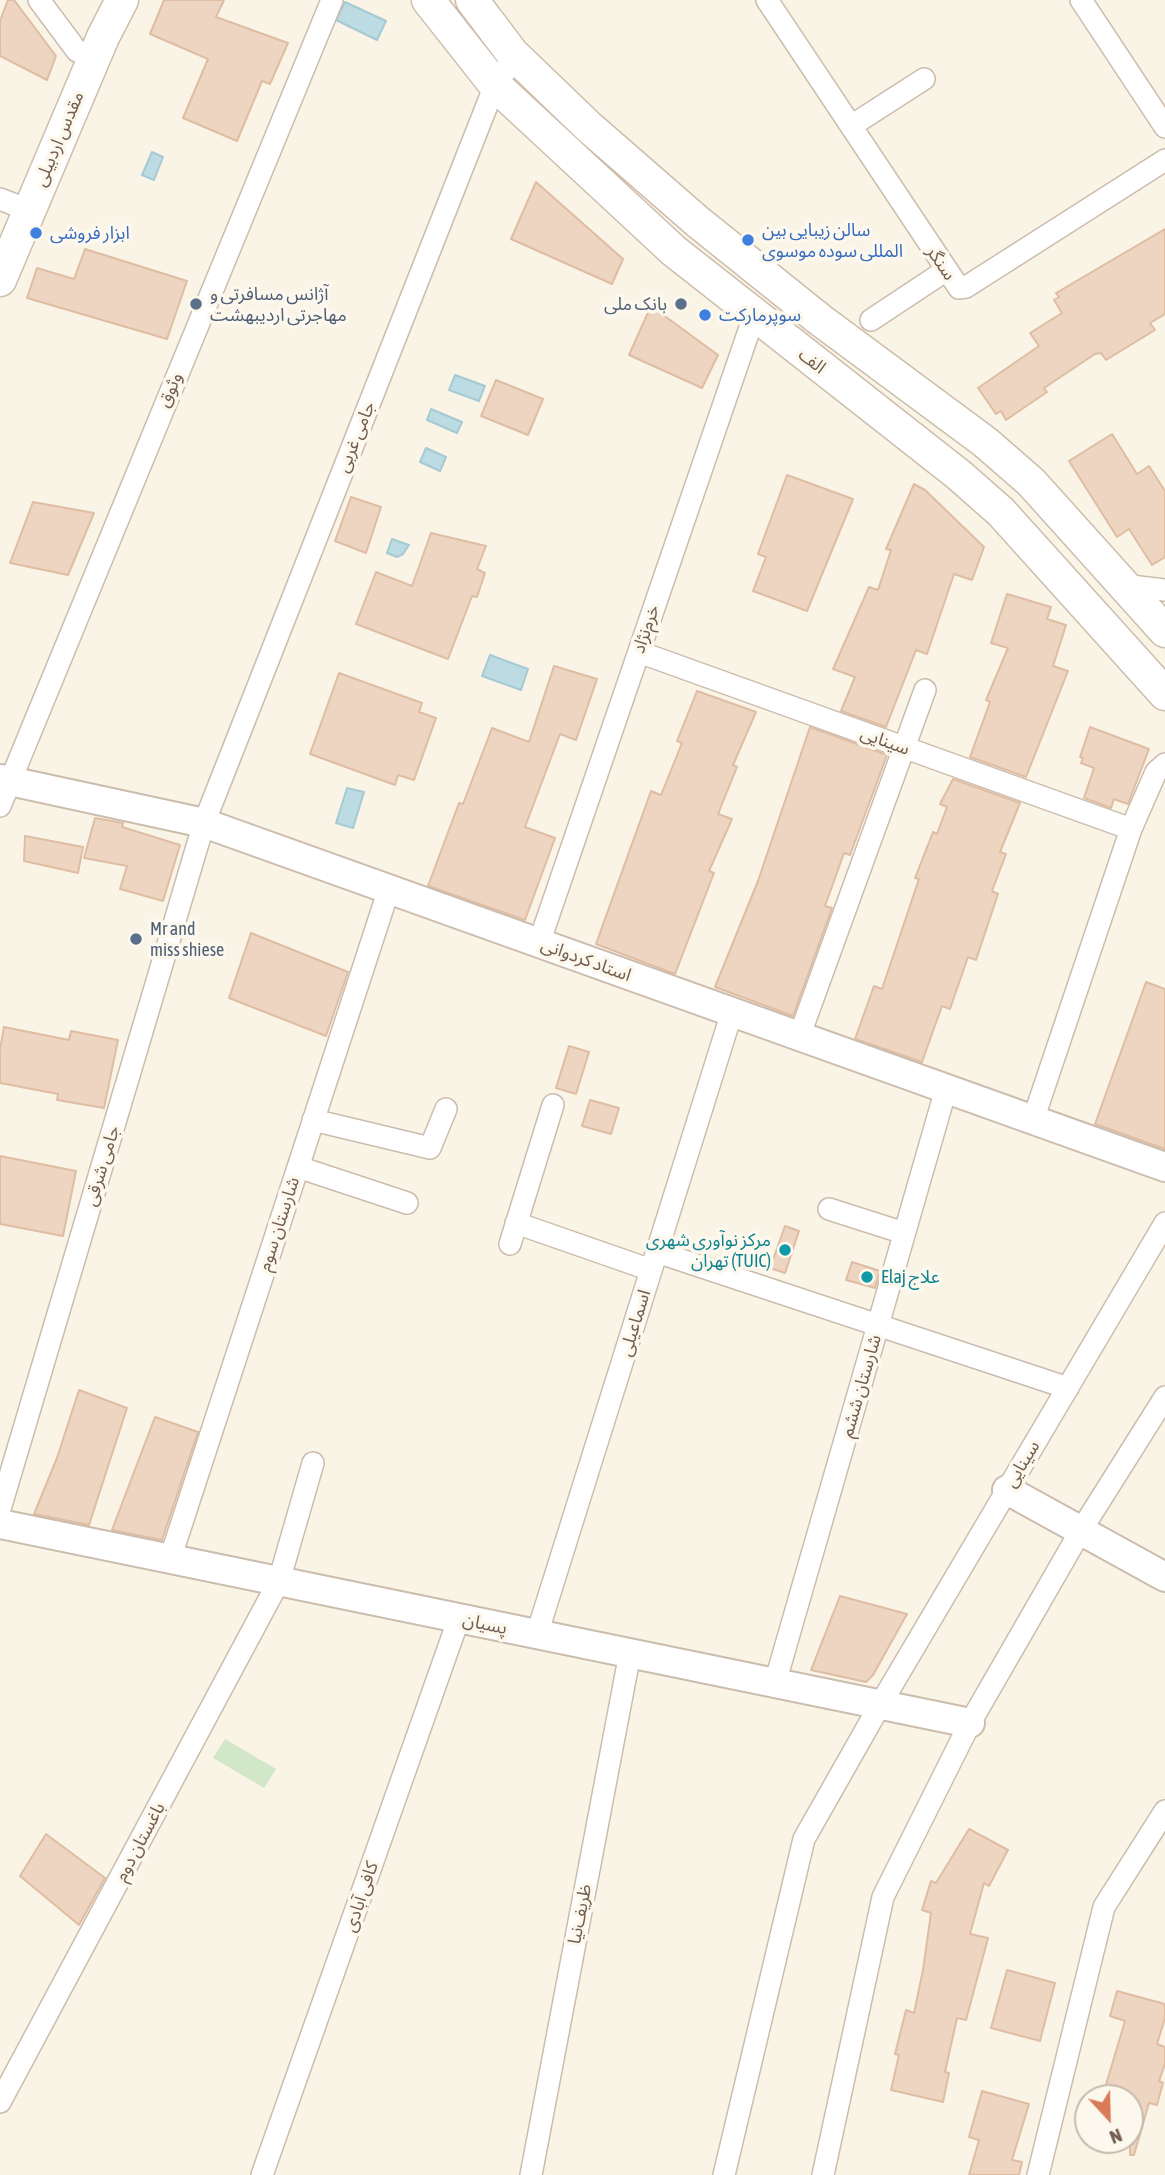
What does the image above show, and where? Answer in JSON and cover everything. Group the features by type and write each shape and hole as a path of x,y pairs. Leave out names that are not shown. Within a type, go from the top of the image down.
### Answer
{"main road":[{"name":"مقدس اردبیلی","path":"0,281 14,205 77,51 102,0"},
{"name":"مقدس اردبیلی","path":"0,235 122,0"},
{"name":"الف","path":"428,0 495,85 674,251 1001,512 1165,694"},
{"path":"472,0 512,53 589,127 698,222 819,319 994,450 1031,482 1165,631"}],"street":[{"path":"39,0 77,51"},
{"name":"وثوق","path":"3,789 332,0"},
{"name":"سنگر","path":"767,0 959,288 966,287 1165,160"},
{"path":"1081,0 1165,127"},
{"name":"جامی غربی","path":"204,823 495,85 506,70 512,53"},
{"path":"851,126 924,79"},
{"path":"871,320 946,271"},
{"name":"خرم‌نژاد","path":"539,943 754,316"},
{"path":"1124,585 1165,590"},
{"name":"سینایی","path":"639,652 1130,829"},
{"path":"799,1037 925,690"},
{"path":"1033,1120 1130,829 1156,772 1165,764"},
{"name":"استاد کردوانی","path":"3,789 204,823 1165,1167"},
{"name":"جامی شرقی","path":"0,1508 204,823"},
{"name":"شارستان سوم","path":"170,1559 388,889"},
{"name":"اسماعیلی","path":"537,1634 732,1012"},
{"name":"شارستان ششم","path":"775,1683 946,1089"},
{"path":"510,1244 553,1105"},
{"path":"313,1120 430,1148 446,1109"},
{"path":"298,1167 407,1203"},
{"path":"829,1209 904,1233"},
{"path":"516,1223 878,1325 1068,1388"},
{"name":"سینایی","path":"724,2175 804,1839 880,1704 1165,1223"},
{"path":"823,2175 883,1897 970,1723 1080,1532 1165,1397"},
{"name":"باغستان دوم","path":"0,2102 279,1581 313,1463"},
{"path":"1007,1490 1165,1577"},
{"name":"پسیان","path":"0,1524 970,1723"},
{"name":"کافی آبادی","path":"262,2175 459,1618"},
{"name":"ظریف‌نیا","path":"530,2175 630,1653"},
{"path":"1038,2175 1104,1907 1165,1811"}],"green space":[{"path":"225,1739 276,1769 264,1788 213,1758"}],"water":[{"path":"345,2 386,21 377,40 336,20"},
{"path":"152,152 163,157 154,180 142,175"},
{"path":"455,375 485,386 479,401 449,390"},
{"path":"431,409 462,422 457,433 427,420"},
{"path":"426,448 446,457 440,471 420,462"},
{"path":"392,539 409,545 403,554 397,557 387,553"},
{"path":"490,655 528,669 521,690 482,676"},
{"path":"347,788 364,792 353,828 336,823"}],"building":[{"path":"8,0 14,0 56,56 47,80 0,56 0,21"},
{"path":"164,0 224,0 216,17 288,43 270,84 262,81 237,141 183,118 208,59 150,34"},
{"path":"536,182 623,259 612,284 511,239"},
{"path":"1165,229 1165,314 1150,323 1155,330 1106,360 1101,353 1095,354 1044,388 1047,392 1006,420 1001,411 996,414 978,388 1039,346 1030,333 1062,313 1054,300 1059,297 1056,293"},
{"path":"85,249 187,281 167,339 27,298 37,268 74,279"},
{"path":"651,306 718,355 702,388 629,355"},
{"path":"496,380 543,399 528,435 481,416"},
{"path":"1112,434 1137,474 1149,466 1165,491 1165,557 1152,565 1129,529 1117,537 1069,461"},
{"path":"787,475 853,499 807,611 753,591 766,557 758,554"},
{"path":"914,484 925,490 984,547 972,580 954,574 927,654 916,650 886,727 841,711 855,677 833,669 869,587 878,590 891,550 886,549"},
{"path":"351,497 381,507 366,553 335,541"},
{"path":"33,502 94,513 68,575 10,563"},
{"path":"431,533 486,546 477,569 485,573 477,597 472,596 448,659 356,624 376,572 412,586"},
{"path":"1007,594 1051,607 1047,619 1066,625 1053,666 1068,671 1026,777 970,757 990,702 986,700 1008,648 991,643"},
{"path":"554,666 597,679 576,740 560,734 525,827 555,838 525,920 428,886 459,803 463,804 492,728 529,742"},
{"path":"339,673 422,703 419,712 436,718 414,780 398,775 395,785 310,754"},
{"path":"697,691 756,712 733,765 737,767 718,814 732,819 709,871 714,873 675,974 596,944 651,791 661,795 682,743 677,741"},
{"path":"810,727 887,755 850,855 844,853 825,906 832,908 793,1016 715,987 758,881"},
{"path":"1090,727 1149,749 1128,804 1114,799 1111,808 1084,798 1094,768 1081,763 1083,758 1080,757"},
{"path":"953,779 1020,803 1000,852 1006,854 992,891 998,894 976,960 968,957 950,1009 942,1006 922,1062 855,1039 874,986 882,989 919,879 915,878 933,832 937,834 947,807 940,804"},
{"path":"95,818 123,823 122,827 180,845 163,901 120,889 127,866 84,858"},
{"path":"25,836 83,847 78,873 24,861"},
{"path":"251,933 348,972 326,1036 229,998"},
{"path":"1146,982 1165,989 1165,1149 1095,1124"},
{"path":"4,1027 69,1040 71,1031 118,1040 104,1108 57,1100 58,1094 0,1083 0,1049"},
{"path":"569,1046 589,1052 576,1094 556,1088"},
{"path":"590,1100 619,1108 611,1134 582,1126"},
{"path":"0,1156 76,1171 63,1236 0,1224"},
{"name":"مرکز نوآوری شهری تهران (TUIC)","path":"785,1226 799,1231 785,1273 770,1268"},
{"name":"Elaj علاج","path":"852,1262 880,1271 875,1288 846,1280"},
{"path":"79,1390 127,1408 89,1525 34,1514 57,1458"},
{"path":"155,1417 198,1432 162,1540 112,1530"},
{"path":"840,1596 907,1614 873,1675 866,1682 811,1670"},
{"path":"969,1829 1008,1850 989,1886 984,1883 970,1934 988,1938 966,2020 957,2018 945,2072 949,2073 943,2102 891,2090 899,2055 895,2054 906,2010 914,2013 923,1970 931,1913 922,1910 931,1881 936,1883"},
{"path":"46,1834 105,1878 79,1925 20,1876"},
{"path":"1007,1970 1055,1983 1040,2041 991,2028"},
{"path":"1117,1991 1165,2004 1165,2018 1157,2044 1165,2047 1165,2064 1159,2081 1163,2083 1157,2105 1149,2103 1144,2120 1144,2084 1106,2084 1125,2021 1110,2016"},
{"path":"982,2091 1029,2104 1012,2160 1022,2162 1019,2175 969,2175 979,2140 969,2137"}],"place":[{"name":"ابزار فروشی","path":"36,233"},
{"name":"سالن زیبایی بین المللی سوده موسوی","path":"748,240"},
{"name":"آژانس مسافرتی و مهاجرتی اردیبهشت","path":"196,304"},
{"name":"بانک ملی","path":"681,304"},
{"name":"سوپرمارکت","path":"705,315"},
{"name":"Mr and miss shiese","path":"136,939"},
{"name":"مرکز نوآوری شهری تهران (TUIC)","path":"785,1250"},
{"name":"Elaj علاج","path":"867,1277"}]}
